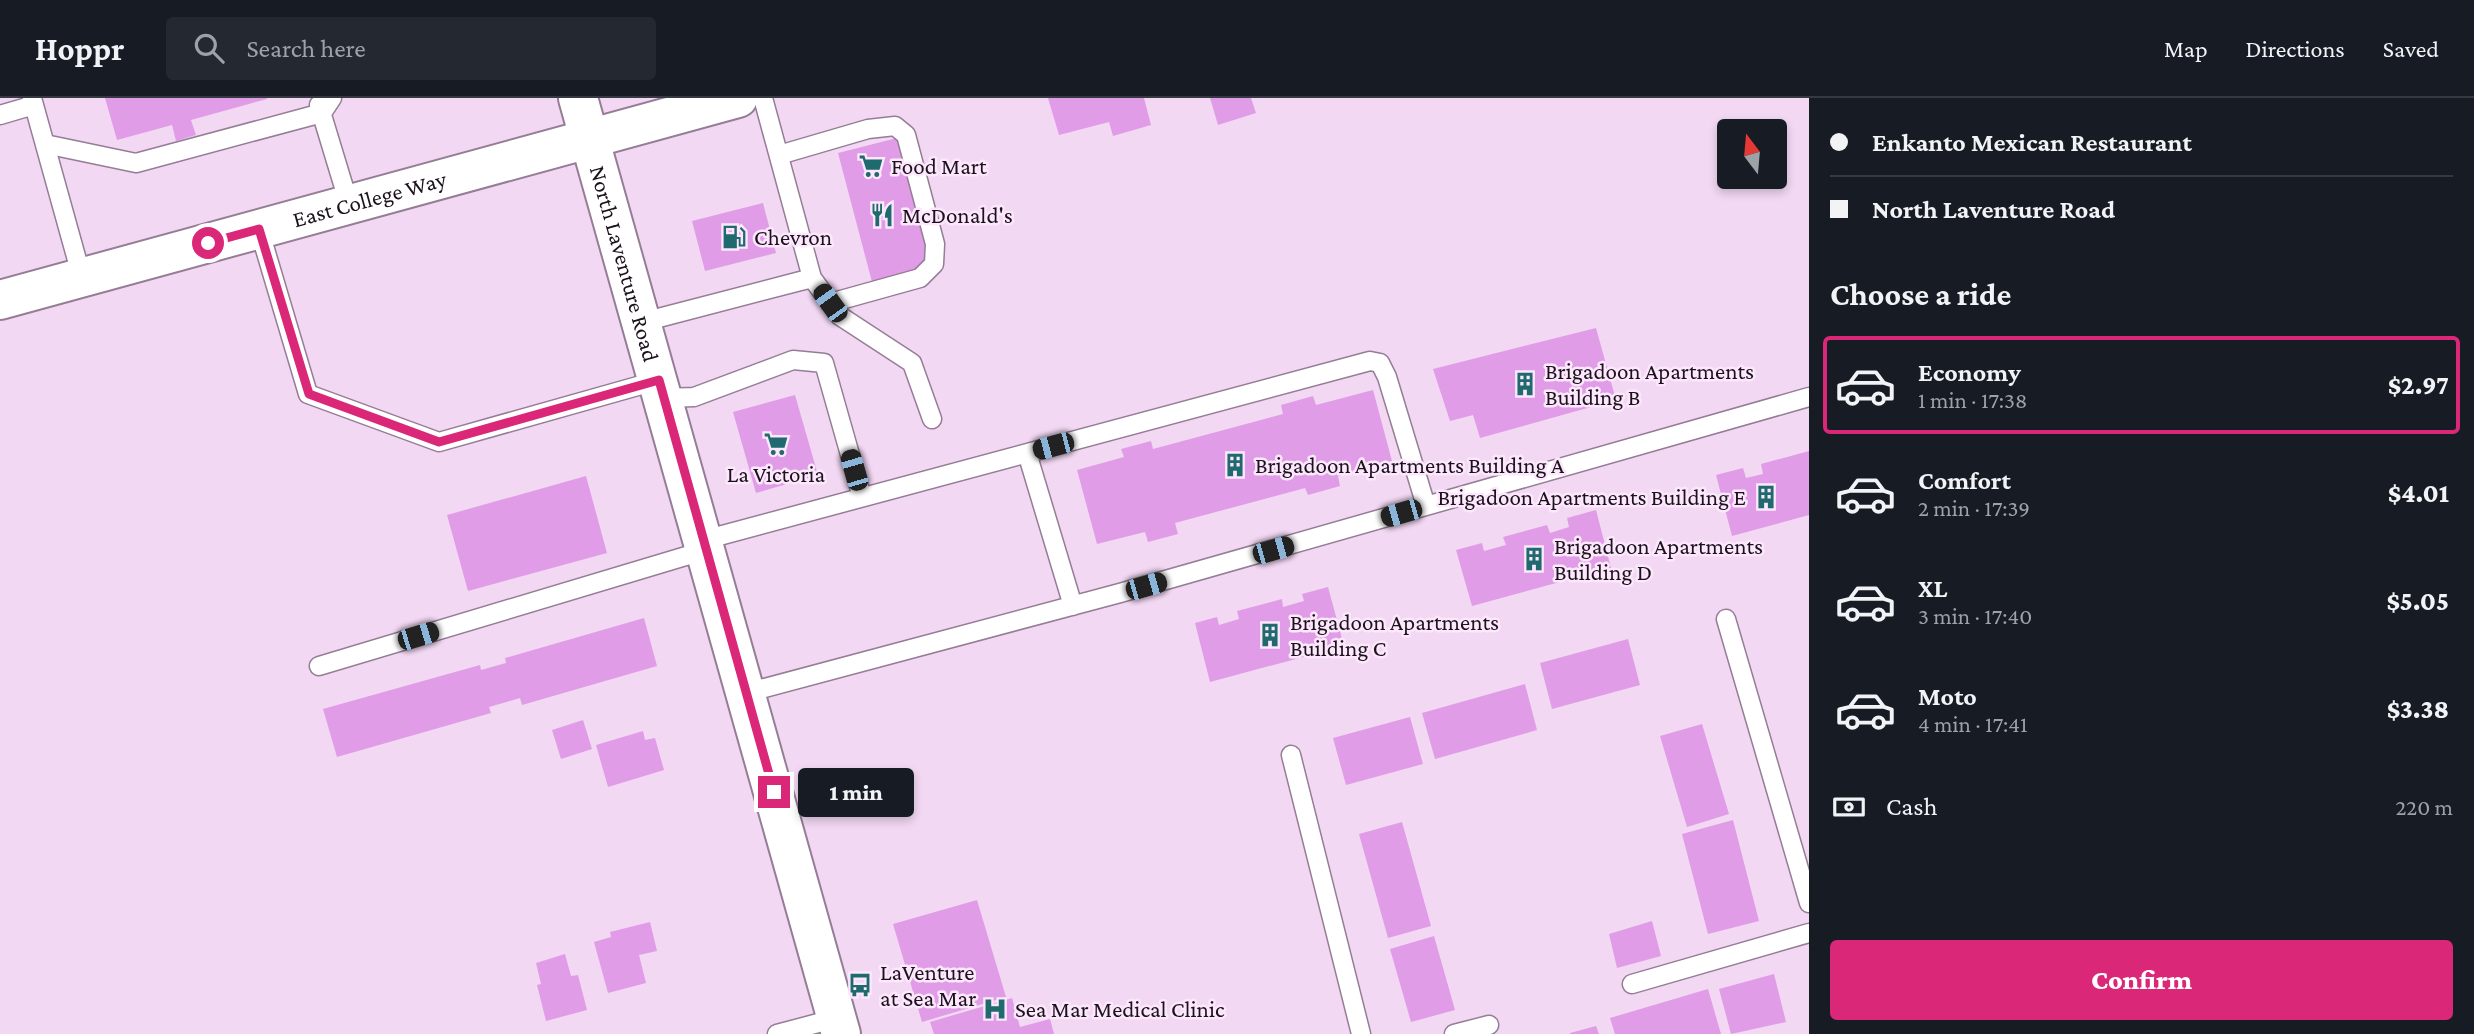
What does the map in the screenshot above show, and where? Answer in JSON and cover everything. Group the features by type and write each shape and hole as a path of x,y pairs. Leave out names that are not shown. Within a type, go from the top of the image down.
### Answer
{"street":[{"name":"North Laventure Road","path":"578,98 839,1026"},
{"name":"East College Way","path":"0,300 738,98"}],"lane":[{"path":"45,144 136,163 319,106 332,98"},
{"path":"763,98 812,278 840,316 912,363 932,419"},
{"path":"0,115 33,102 82,278"},
{"path":"319,106 349,204"},
{"path":"779,155 885,126 895,126 906,135 935,244 934,264 920,278 830,303"},
{"path":"259,229 309,394 439,442 661,389 694,397 793,360 824,363 862,497"},
{"path":"643,322 812,278"},
{"path":"319,666 862,497 1370,361 1380,363 1387,377 1426,506"},
{"path":"746,693 1073,606 1809,397"},
{"path":"1027,453 1073,606"},
{"path":"1726,619 1809,903"},
{"path":"1291,755 1361,1034"},
{"path":"1632,984 1809,933"},
{"path":"1454,1034 1489,1024"},
{"path":"776,1034 839,1026"}],"building":[{"path":"105,98 267,99 191,120 196,135 176,141 172,125 117,140"},
{"path":"1048,98 1144,98 1151,125 1113,136 1109,122 1059,135"},
{"path":"1210,98 1251,98 1256,113 1218,125"},
{"path":"897,138 929,259 923,268 872,282 838,153"},
{"name":"Chevron","path":"763,203 776,253 705,271 692,221"},
{"name":"Brigadoon Apartments Building B","path":"1596,328 1616,400 1480,438 1473,415 1450,421 1433,369"},
{"name":"Brigadoon Apartments Building A","path":"1373,390 1392,461 1338,476 1340,486 1308,495 1305,488 1175,523 1178,534 1148,542 1145,532 1097,544 1077,470 1124,457 1121,449 1151,441 1153,449 1283,414 1281,405 1313,396 1316,405"},
{"name":"La Victoria","path":"795,395 818,475 756,493 733,412"},
{"name":"Brigadoon Apartments Building E","path":"1809,451 1809,515 1732,536 1716,475 1743,468 1746,478 1763,474 1761,464"},
{"path":"586,476 607,553 468,591 447,515"},
{"name":"Brigadoon Apartments Building D","path":"1596,510 1611,568 1472,606 1456,550 1482,543 1484,551 1506,545 1503,537 1547,525 1550,533 1569,527 1567,518"},
{"name":"Brigadoon Apartments Building C","path":"1328,587 1344,646 1210,682 1195,623 1217,617 1219,625 1239,619 1237,611 1282,599 1283,607 1304,601 1302,594"},
{"path":"644,618 657,666 522,705 520,698 489,707 491,713 337,757 323,709 480,665 481,670 506,663 505,658"},
{"path":"1628,639 1640,685 1552,709 1540,663"},
{"path":"1525,684 1537,730 1435,759 1422,713"},
{"path":"1410,717 1423,764 1346,785 1333,738"},
{"path":"583,720 592,749 561,759 552,730"},
{"path":"1702,724 1729,814 1687,827 1660,736"},
{"path":"643,731 645,740 655,738 664,770 608,787 596,745"},
{"path":"1733,820 1759,921 1708,934 1682,834"},
{"path":"1402,822 1431,926 1388,938 1359,834"},
{"path":"977,900 1006,997 922,1022 893,924"},
{"path":"1652,921 1661,956 1617,968 1609,934"},
{"path":"650,922 657,951 639,955 646,983 608,993 594,942 611,937 610,932"},
{"path":"1434,936 1455,1010 1411,1022 1390,949"},
{"path":"565,954 571,976 578,975 587,1010 546,1021 537,985 541,984 536,963"},
{"path":"1774,974 1786,1022 1731,1034 1719,989"},
{"path":"1708,989 1721,1034 1615,1034 1610,1018"},
{"name":"Sea Mar Medical Clinic","path":"1012,998 1020,1027 1050,1019 1054,1034 934,1034 930,1022"},
{"path":"1596,1026 1599,1034 1570,1034 1570,1033"}],"place":[{"name":"Food Mart","path":"871,166"},
{"name":"McDonald's","path":"882,215"},
{"name":"Chevron","path":"734,237"},
{"name":"Brigadoon Apartments Building B","path":"1525,384"},
{"name":"La Victoria","path":"776,444"},
{"name":"Brigadoon Apartments Building A","path":"1235,465"},
{"name":"Brigadoon Apartments Building E","path":"1766,497"},
{"name":"Brigadoon Apartments Building D","path":"1534,559"},
{"name":"Brigadoon Apartments Building C","path":"1270,635"},
{"name":"LaVenture at Sea Mar","path":"860,985"},
{"name":"Sea Mar Medical Clinic","path":"995,1009"}],"route":[{"path":"208,243 259,229 309,394 439,442 659,380 774,792"}]}
